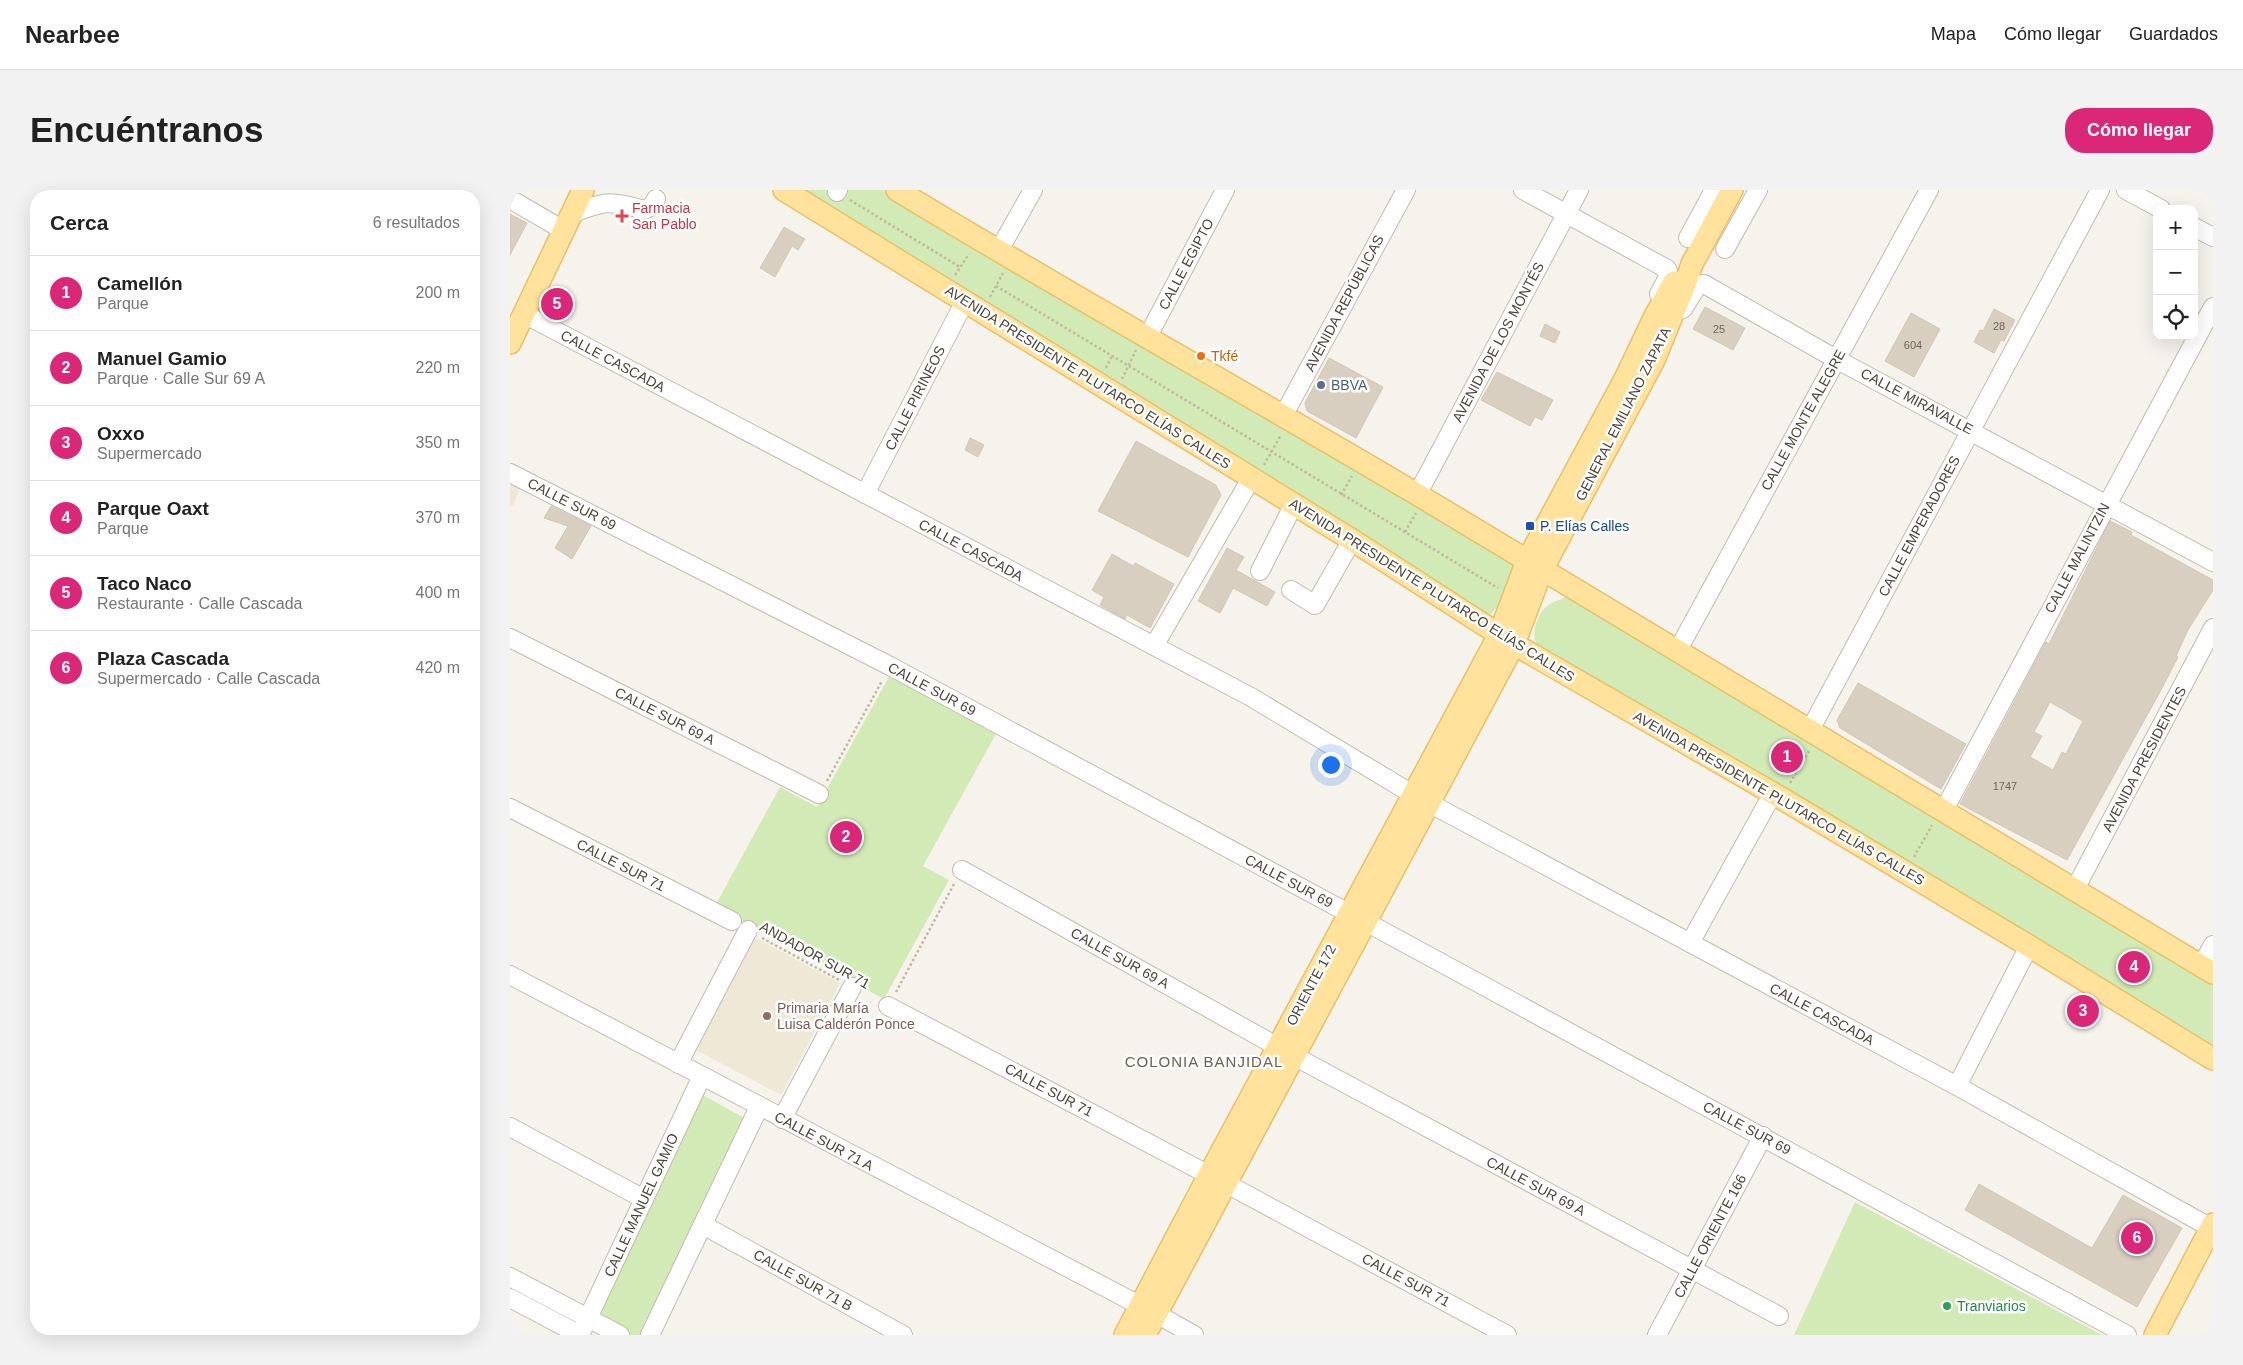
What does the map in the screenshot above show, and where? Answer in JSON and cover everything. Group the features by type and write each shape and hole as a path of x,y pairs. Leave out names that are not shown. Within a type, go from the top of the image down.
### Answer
{"main road":[{"path":"510,343 582,190"},
{"name":"AVENIDA PRESIDENTE PLUTARCO ELÍAS CALLES","path":"784,190 1352,540 1507,640 1777,795 2213,1059"},
{"path":"897,190 1002,264 1145,337 1360,461 2207,969"},
{"name":"GENERAL EMILIANO ZAPATA","path":"1534,565 1654,360 1692,264 1724,194"},
{"name":"GENERAL EMILIANO ZAPATA","path":"1507,640 1534,565 1655,316 1675,280 1692,264"},
{"name":"ORIENTE 172","path":"1125,1335 1147,1309 1507,640"},
{"path":"2155,1335 2212,1227"},
{"name":"ORIENTE 172","path":"1145,1335 1147,1309"}],"street":[{"path":"1002,264 1032,190"},
{"name":"CALLE EGIPTO","path":"1145,337 1225,190"},
{"name":"AVENIDA REPÚBLICAS","path":"1286,418 1406,190"},
{"path":"1523,190 1664,267 1668,272 1667,279 1659,294 1655,316"},
{"name":"AVENIDA DE LOS MONTÉS","path":"1421,497 1579,190"},
{"path":"1725,249 1758,190"},
{"name":"CALLE MONTE ALEGRE","path":"1678,650 1929,190"},
{"name":"CALLE EMPERADORES","path":"1814,732 1971,430 2100,190"},
{"path":"2126,190 2154,205"},
{"path":"1688,238 1724,194"},
{"path":"510,199 567,222 594,205 616,202 644,210 652,206 656,199"},
{"path":"2198,228 2213,237"},
{"name":"CALLE MIRAVALLE","path":"1654,360 1695,289 1702,283 1836,359 2213,562"},
{"name":"CALLE PIRINEOS","path":"866,494 973,306"},
{"name":"CALLE MALINTZIN","path":"1943,809 2213,307"},
{"name":"CALLE CASCADA","path":"524,314 1251,697 1422,799 1956,1086 2212,1227"},
{"name":"CALLE SUR 69","path":"510,473 890,666 1763,1136 2127,1335"},
{"path":"1154,646 1253,479"},
{"path":"1260,571 1294,504"},
{"path":"1291,590 1315,605 1352,540"},
{"name":"AVENIDA PRESIDENTES","path":"2075,889 2213,628"},
{"name":"CALLE SUR 69 A","path":"510,638 820,794"},
{"path":"1690,943 1777,795"},
{"name":"CALLE SUR 71","path":"510,808 732,921"},
{"name":"CALLE SUR 69 A","path":"962,870 1286,1051 1779,1316"},
{"path":"678,1064 748,930"},
{"path":"2207,969 2213,945"},
{"path":"1956,1086 2029,946"},
{"name":"CALLE SUR 71 A","path":"510,975 1194,1335"},
{"path":"782,1119 852,987"},
{"name":"CALLE SUR 71","path":"888,1006 1217,1179 1507,1335"},
{"name":"CALLE MANUEL GAMIO","path":"580,1335 702,1076"},
{"path":"650,1335 760,1107"},
{"path":"510,1127 644,1199"},
{"name":"CALLE ORIENTE 166","path":"1656,1335 1763,1136"},
{"name":"CALLE SUR 71 B","path":"703,1225 902,1335"},
{"path":"510,1277 620,1335"},
{"path":"510,1298 580,1335"}],"path":[{"path":"837,191 960,267"},
{"path":"951,282 968,253 975,257"},
{"path":"973,306 996,286 1002,264"},
{"path":"996,286 1503,592"},
{"path":"1115,393 1145,337"},
{"path":"1253,479 1271,453 1286,418"},
{"path":"1341,495 1360,461"},
{"path":"1405,533 1421,497"},
{"path":"820,794 890,666"},
{"path":"1777,795 1814,732"},
{"path":"1905,872 1943,809"},
{"path":"888,1006 962,870"},
{"name":"ANDADOR SUR 71","path":"748,930 852,987"}],"shaded area":[{"path":"510,482 520,488 513,506 510,507"},
{"name":"Primaria María Luisa Calderón Ponce","path":"754,937 840,983 781,1095 694,1049"}],"green space":[{"path":"793,190 883,190 1513,556 1514,572 1501,602 1491,614 1479,612"},
{"path":"1570,594 2213,978 2213,1049 1536,643 1535,629 1543,610 1548,605"},
{"path":"890,675 996,734 923,866 949,880 884,999 715,906 780,787 817,807"},
{"path":"701,1094 746,1119 644,1335 631,1335 596,1316"},
{"path":"1855,1202 2102,1335 1794,1335"}],"building":[{"path":"510,214 527,223 510,255"},
{"path":"784,227 805,239 798,250 792,246 775,277 760,268"},
{"path":"1705,307 1745,328 1733,350 1693,329"},
{"path":"1994,309 2015,320 2004,341 2001,340 1994,353 1974,342 1980,330 1983,331"},
{"path":"1911,313 1940,329 1914,377 1885,361"},
{"path":"1545,324 1560,332 1555,343 1540,336"},
{"path":"1329,358 1383,387 1356,438 1307,411 1305,403"},
{"path":"1497,372 1553,400 1542,420 1535,417 1530,426 1481,400"},
{"path":"970,438 984,445 978,457 965,450"},
{"path":"1136,441 1216,485 1221,495 1188,557 1098,511"},
{"path":"551,506 591,526 572,559 555,548 568,526 544,518"},
{"path":"2110,521 2132,532 2131,535 2213,580 2213,590 2188,630 2176,656 2178,657 2161,690 2067,860 1960,804 2046,642 2049,644","holes":["2050,702 2083,721 2066,754 2062,752 2053,770 2030,757 2042,736 2034,732"]},
{"path":"1227,548 1244,557 1236,570 1275,592 1267,606 1233,588 1220,613 1198,601"},
{"path":"1112,554 1133,566 1135,563 1174,584 1150,628 1127,615 1125,619 1100,605 1104,597 1092,590"},
{"path":"1858,683 1966,744 1941,789 1840,728 1837,720"},
{"path":"1979,1184 2092,1248 2123,1195 2182,1228 2137,1307 1965,1210"}],"place":[{"name":"Farmacia San Pablo","path":"622,216"},
{"name":"Taco Naco","path":"557,304"},
{"name":"Tkfé","path":"1201,356"},
{"name":"BBVA","path":"1321,385"},
{"name":"P. Elías Calles","path":"1530,526"},
{"name":"Camellón","path":"1787,757"},
{"name":"Manuel Gamio","path":"846,837"},
{"name":"Parque Oaxt","path":"2134,967"},
{"name":"Oxxo","path":"2083,1011"},
{"name":"Primaria María Luisa Calderón Ponce","path":"767,1016"},
{"name":"Plaza Cascada","path":"2137,1238"},
{"name":"Tranviarios","path":"1947,1306"}],"district":[{"name":"COLONIA BANJIDAL","path":"1204,1061"}]}
